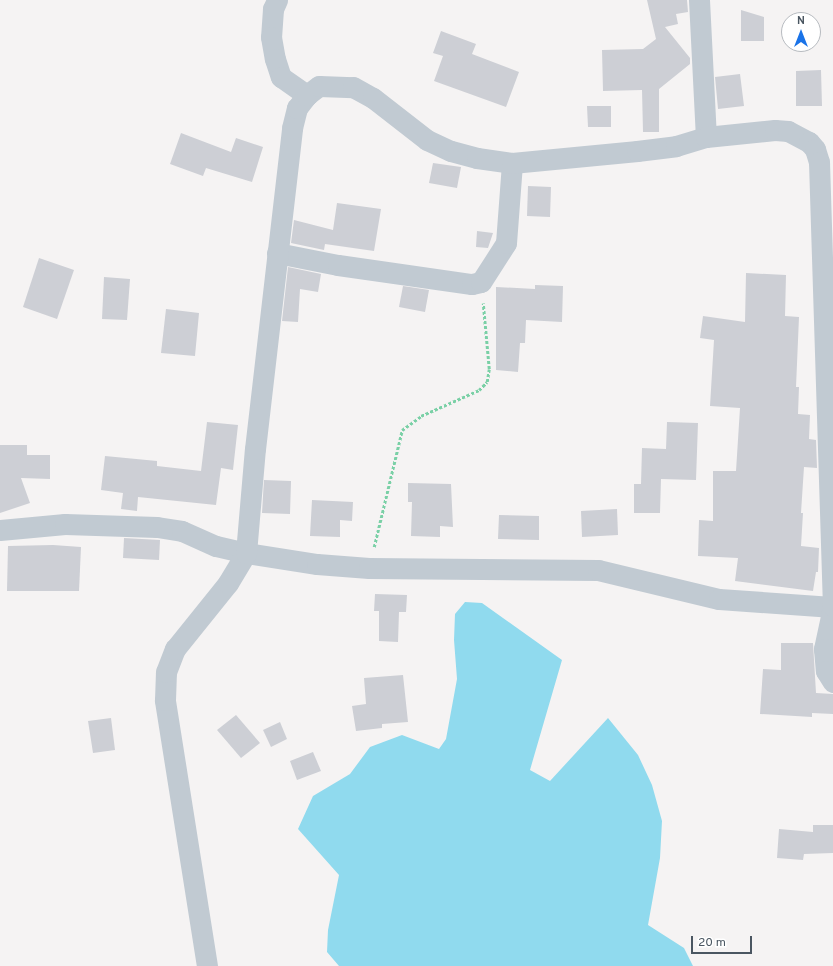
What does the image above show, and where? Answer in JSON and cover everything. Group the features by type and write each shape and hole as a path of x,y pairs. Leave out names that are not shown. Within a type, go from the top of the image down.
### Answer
{"street":[{"path":"276,0 272,9 271,37 277,65 281,77 307,95"},
{"path":"699,0 706,137"},
{"path":"207,966 165,700 166,672 175,649 228,583 246,553 255,449 292,128 297,108 307,95 319,86 353,87 373,98 427,140 450,151 477,158 512,163 668,147 706,137 775,130 788,131 809,142 815,149 819,162 833,607 824,649 826,671 833,682"},
{"path":"277,253 338,265 464,283 481,282 506,243 512,163"},
{"path":"0,530 65,524 157,527 182,531 216,546 246,553 317,564 369,568 598,570 719,598 833,607"}],"path":[{"path":"369,568 402,430 421,416 479,390 487,382 489,369 481,282"}],"water":[{"path":"465,602 482,603 562,660 530,770 550,781 608,718 638,755 652,785 662,821 660,858 648,925 684,948 693,966 339,966 327,952 328,930 339,875 298,829 313,796 350,774 370,747 402,735 439,749 446,739 457,679 454,640 455,614"}],"building":[{"path":"647,0 687,0 688,12 676,14 678,24 665,27 690,58 690,64 659,89 659,132 643,132 642,90 603,91 602,50 643,49 656,39"},
{"path":"741,10 764,17 764,41 741,41"},
{"path":"441,31 476,44 472,54 519,72 506,107 434,81 443,56 433,53"},
{"path":"821,70 822,106 796,106 796,71"},
{"path":"740,74 744,106 718,109 715,77"},
{"path":"587,106 611,106 611,127 588,127"},
{"path":"181,133 231,152 236,138 263,147 252,182 206,168 203,176 170,164"},
{"path":"433,163 461,167 457,188 429,183"},
{"path":"528,186 551,187 550,217 527,216"},
{"path":"337,203 381,209 374,251 325,244 324,250 291,243 294,220 333,230"},
{"path":"477,231 493,233 488,248 476,247"},
{"path":"39,258 74,270 57,319 23,307"},
{"path":"288,267 321,274 318,292 300,289 298,322 282,321"},
{"path":"746,273 786,275 785,316 799,317 796,387 799,387 798,414 810,415 809,439 816,440 817,468 804,467 801,513 803,513 801,546 819,548 818,572 816,572 813,591 735,581 738,558 698,556 699,520 713,521 713,471 736,471 740,408 710,406 714,340 700,338 703,316 745,322"},
{"path":"104,277 130,279 127,320 102,319"},
{"path":"535,285 563,286 562,322 526,320 525,343 520,343 518,372 496,370 496,287 535,289"},
{"path":"403,286 429,290 425,312 399,307"},
{"path":"166,309 199,313 195,356 161,353"},
{"path":"207,422 238,425 233,470 221,468 216,505 138,497 137,511 121,509 123,493 101,490 105,456 157,461 157,466 201,471"},
{"path":"667,422 698,423 696,480 661,479 660,513 634,513 634,484 641,484 642,448 666,449"},
{"path":"0,445 27,445 27,455 50,455 50,479 21,478 30,503 0,513"},
{"path":"264,480 291,481 290,514 262,513"},
{"path":"408,483 451,484 453,527 440,526 440,537 411,536 412,502 408,502"},
{"path":"312,500 353,502 352,521 340,520 340,537 310,536"},
{"path":"617,509 618,535 582,537 581,511"},
{"path":"499,515 539,516 539,540 498,539"},
{"path":"124,538 160,540 159,560 123,558"},
{"path":"53,545 81,547 79,591 7,591 8,546"},
{"path":"375,594 407,595 406,612 399,612 398,642 379,641 379,611 374,611"},
{"path":"781,643 813,643 816,693 833,694 833,714 812,713 812,717 760,714 763,669 781,670"},
{"path":"403,675 408,722 382,724 382,728 356,731 352,706 366,704 364,678"},
{"path":"236,715 260,743 241,758 217,730"},
{"path":"111,718 115,750 93,753 88,721"},
{"path":"280,722 287,739 271,747 263,730"},
{"path":"313,752 321,771 297,780 290,761"},
{"path":"813,825 833,825 833,853 804,854 803,860 777,858 779,829 813,832"}]}
